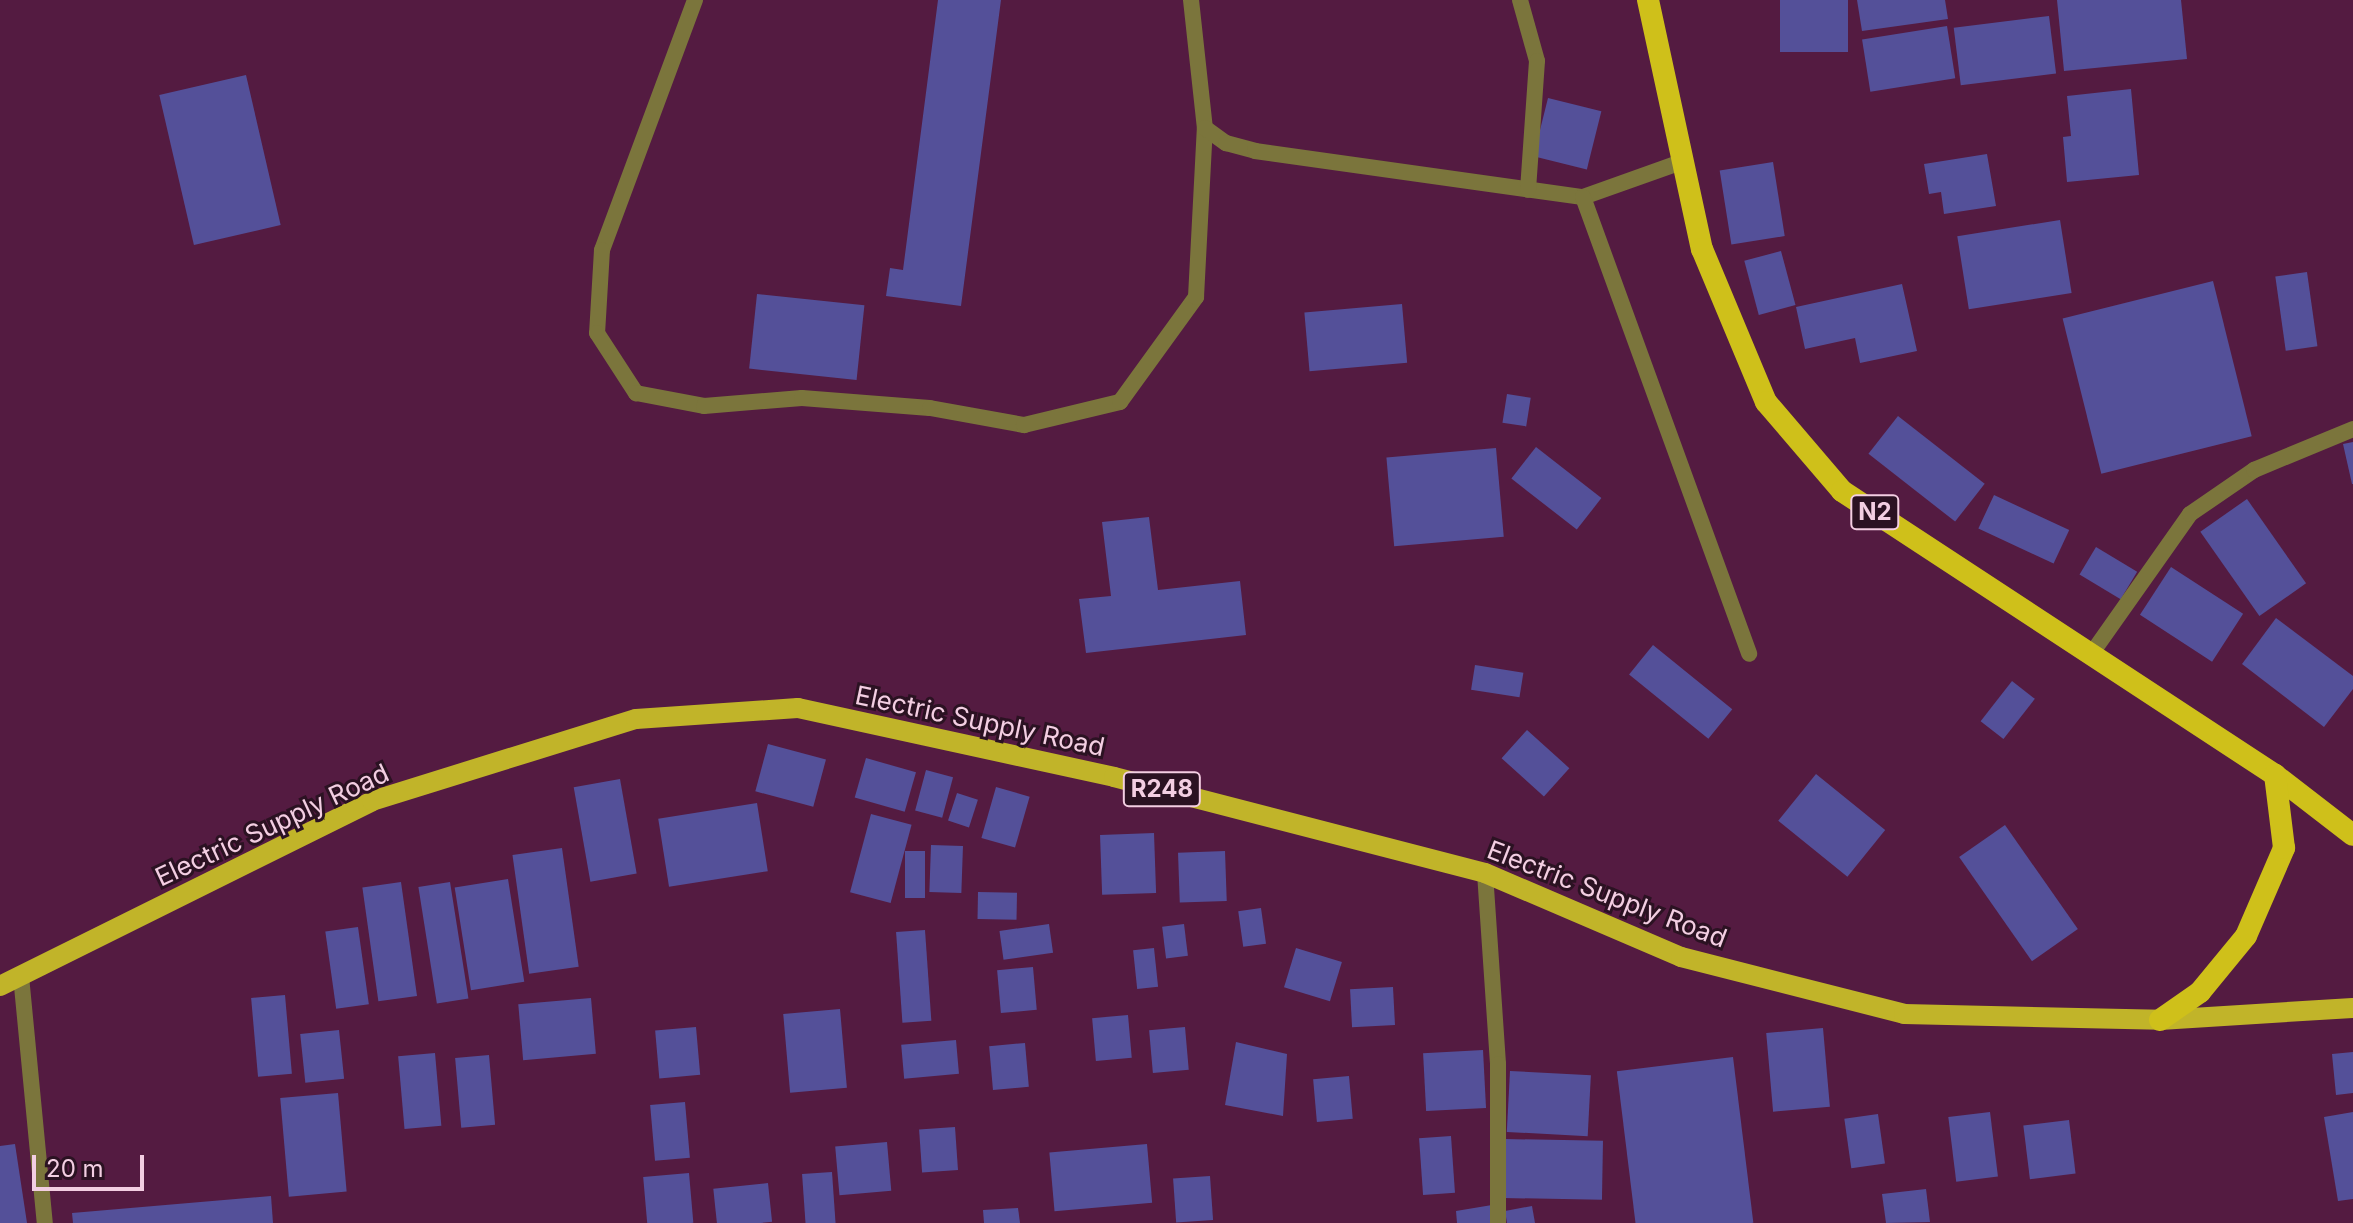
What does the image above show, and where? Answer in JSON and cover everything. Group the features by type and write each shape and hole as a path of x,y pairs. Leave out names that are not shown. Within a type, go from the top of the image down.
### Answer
{"highway":[{"name":"N2","path":"1648,0 1650,28 1684,161 1702,249 1766,402 1842,491 2275,775 2353,835"},
{"path":"2160,1020 2200,992 2246,936 2284,848 2275,775"}],"main road":[{"name":"Electric Supply Road","path":"0,986 372,801 636,719 798,708 1114,777 1485,873 1681,957 1904,1014 2160,1020 2353,1008"}],"street":[{"path":"695,0 602,250 597,333 636,393 704,406 830,400 930,408 1024,425 1120,402 1196,297 1205,128 1191,0"},
{"path":"1520,0 1537,61 1528,190"},
{"path":"1205,128 1226,143 1255,151 1583,197 1684,161"},
{"path":"1583,197 1749,654"},
{"path":"2092,653 2190,514 2254,470 2353,429"},
{"path":"1485,873 1498,1064 1498,1223"},
{"path":"21,976 45,1223"}],"building":[{"path":"938,0 1001,0 961,306 886,296 890,268 903,270"},
{"path":"1780,0 1848,0 1848,52 1780,52"},
{"path":"1857,0 1945,0 1948,19 1862,31"},
{"path":"2057,0 2181,0 2187,59 2064,71"},
{"path":"2049,16 2056,74 1961,85 1954,28"},
{"path":"1947,26 1955,78 1870,92 1862,39"},
{"path":"246,75 281,225 194,245 159,95"},
{"path":"2131,89 2139,175 2067,182 2063,137 2071,136 2067,96"},
{"path":"1548,98 1601,111 1587,170 1533,156"},
{"path":"1987,154 1996,206 1944,214 1941,192 1929,194 1924,164"},
{"path":"1773,162 1785,236 1731,245 1720,170"},
{"path":"2060,220 2072,293 1969,309 1957,236"},
{"path":"1781,251 1795,305 1759,315 1744,261"},
{"path":"2307,272 2317,346 2286,351 2275,276"},
{"path":"2213,281 2252,436 2101,474 2063,318"},
{"path":"1902,284 1917,351 1860,363 1855,338 1805,349 1796,307"},
{"path":"757,294 864,305 857,380 749,369"},
{"path":"1402,304 1407,363 1310,371 1304,313"},
{"path":"1507,394 1531,398 1526,426 1502,423"},
{"path":"1898,416 1985,484 1955,522 1868,454"},
{"path":"2353,442 2353,484 2352,484 2343,444"},
{"path":"1536,447 1601,498 1577,530 1511,479"},
{"path":"1496,448 1504,537 1394,546 1386,458"},
{"path":"1994,495 2069,530 2054,564 1978,529"},
{"path":"2247,499 2306,583 2259,616 2200,532"},
{"path":"1149,517 1158,590 1240,581 1246,635 1086,653 1079,599 1111,596 1102,522"},
{"path":"2096,547 2137,572 2121,599 2080,574"},
{"path":"2171,567 2243,614 2212,662 2140,615"},
{"path":"2276,618 2353,676 2353,689 2324,727 2242,664"},
{"path":"1653,645 1732,709 1708,739 1629,675"},
{"path":"1475,665 1523,673 1519,697 1471,690"},
{"path":"2012,681 2035,699 2003,739 1981,721"},
{"path":"1527,730 1569,768 1544,796 1502,758"},
{"path":"768,744 826,760 813,807 755,791"},
{"path":"866,758 916,772 905,812 855,797"},
{"path":"926,770 953,777 942,818 915,811"},
{"path":"1816,774 1885,830 1847,877 1778,821"},
{"path":"620,779 637,874 590,882 574,787"},
{"path":"996,787 1030,797 1015,848 981,838"},
{"path":"957,793 978,800 969,827 948,821"},
{"path":"757,803 768,871 669,887 658,819"},
{"path":"871,814 912,825 891,903 850,892"},
{"path":"2005,825 2078,929 2032,961 1959,857"},
{"path":"1154,833 1156,893 1102,895 1100,835"},
{"path":"931,845 963,846 961,893 929,892"},
{"path":"562,848 579,967 529,974 512,855"},
{"path":"905,851 925,851 925,898 905,898"},
{"path":"1225,851 1227,901 1180,903 1178,853"},
{"path":"508,879 524,982 471,990 455,887"},
{"path":"401,882 417,996 378,1001 362,887"},
{"path":"450,882 468,999 437,1004 418,887"},
{"path":"978,892 1017,893 1017,920 978,919"},
{"path":"1261,908 1266,944 1243,947 1238,911"},
{"path":"1049,924 1053,953 1004,960 999,931"},
{"path":"1184,924 1188,956 1166,958 1162,927"},
{"path":"358,927 369,1004 336,1009 325,932"},
{"path":"925,930 931,1021 902,1023 896,932"},
{"path":"1154,948 1158,987 1137,989 1133,950"},
{"path":"1296,948 1342,962 1330,1001 1284,987"},
{"path":"1033,967 1037,1010 1001,1013 997,970"},
{"path":"1393,987 1395,1025 1352,1027 1350,989"},
{"path":"285,995 292,1074 258,1077 251,998"},
{"path":"591,998 596,1054 523,1060 518,1004"},
{"path":"840,1009 847,1088 790,1093 783,1014"},
{"path":"1128,1015 1132,1058 1096,1061 1092,1018"},
{"path":"696,1027 700,1075 659,1078 655,1031"},
{"path":"1185,1027 1189,1070 1153,1073 1149,1030"},
{"path":"1823,1028 1830,1107 1773,1112 1766,1033"},
{"path":"339,1030 344,1079 305,1083 300,1034"},
{"path":"956,1040 959,1074 904,1079 901,1045"},
{"path":"1236,1042 1287,1054 1283,1116 1225,1105"},
{"path":"1025,1043 1029,1087 993,1090 989,1046"},
{"path":"1483,1050 1486,1108 1426,1111 1423,1053"},
{"path":"2353,1052 2353,1093 2336,1095 2332,1054"},
{"path":"435,1053 441,1126 405,1129 398,1056"},
{"path":"489,1055 495,1125 461,1128 455,1058"},
{"path":"1733,1057 1753,1223 1636,1223 1617,1071"},
{"path":"1510,1071 1591,1075 1588,1136 1507,1132"},
{"path":"1349,1076 1353,1119 1317,1122 1313,1079"},
{"path":"338,1093 347,1192 289,1197 280,1098"},
{"path":"685,1102 690,1158 655,1161 650,1105"},
{"path":"1990,1112 1998,1177 1956,1182 1948,1117"},
{"path":"2353,1112 2353,1199 2338,1201 2324,1117"},
{"path":"1878,1114 1885,1164 1851,1168 1844,1119"},
{"path":"2069,1120 2076,1174 2030,1179 2023,1126"},
{"path":"955,1127 958,1170 922,1172 919,1130"},
{"path":"1451,1136 1455,1193 1423,1195 1419,1138"},
{"path":"1504,1139 1603,1141 1602,1200 1503,1198"},
{"path":"887,1142 891,1191 839,1195 835,1147"},
{"path":"15,1144 27,1223 0,1223 0,1146"},
{"path":"1147,1144 1152,1203 1055,1211 1049,1153"},
{"path":"832,1172 836,1223 805,1223 802,1174"},
{"path":"689,1173 693,1223 647,1223 643,1177"},
{"path":"1210,1176 1213,1220 1176,1222 1173,1179"},
{"path":"768,1183 772,1222 717,1223 713,1189"},
{"path":"1926,1189 1930,1222 1886,1223 1882,1194"},
{"path":"271,1196 273,1223 73,1223 72,1213"},
{"path":"1492,1205 1495,1223 1457,1223 1456,1211"},
{"path":"1532,1206 1535,1223 1507,1223 1505,1211"},
{"path":"1018,1208 1020,1223 984,1223 983,1210"}]}
